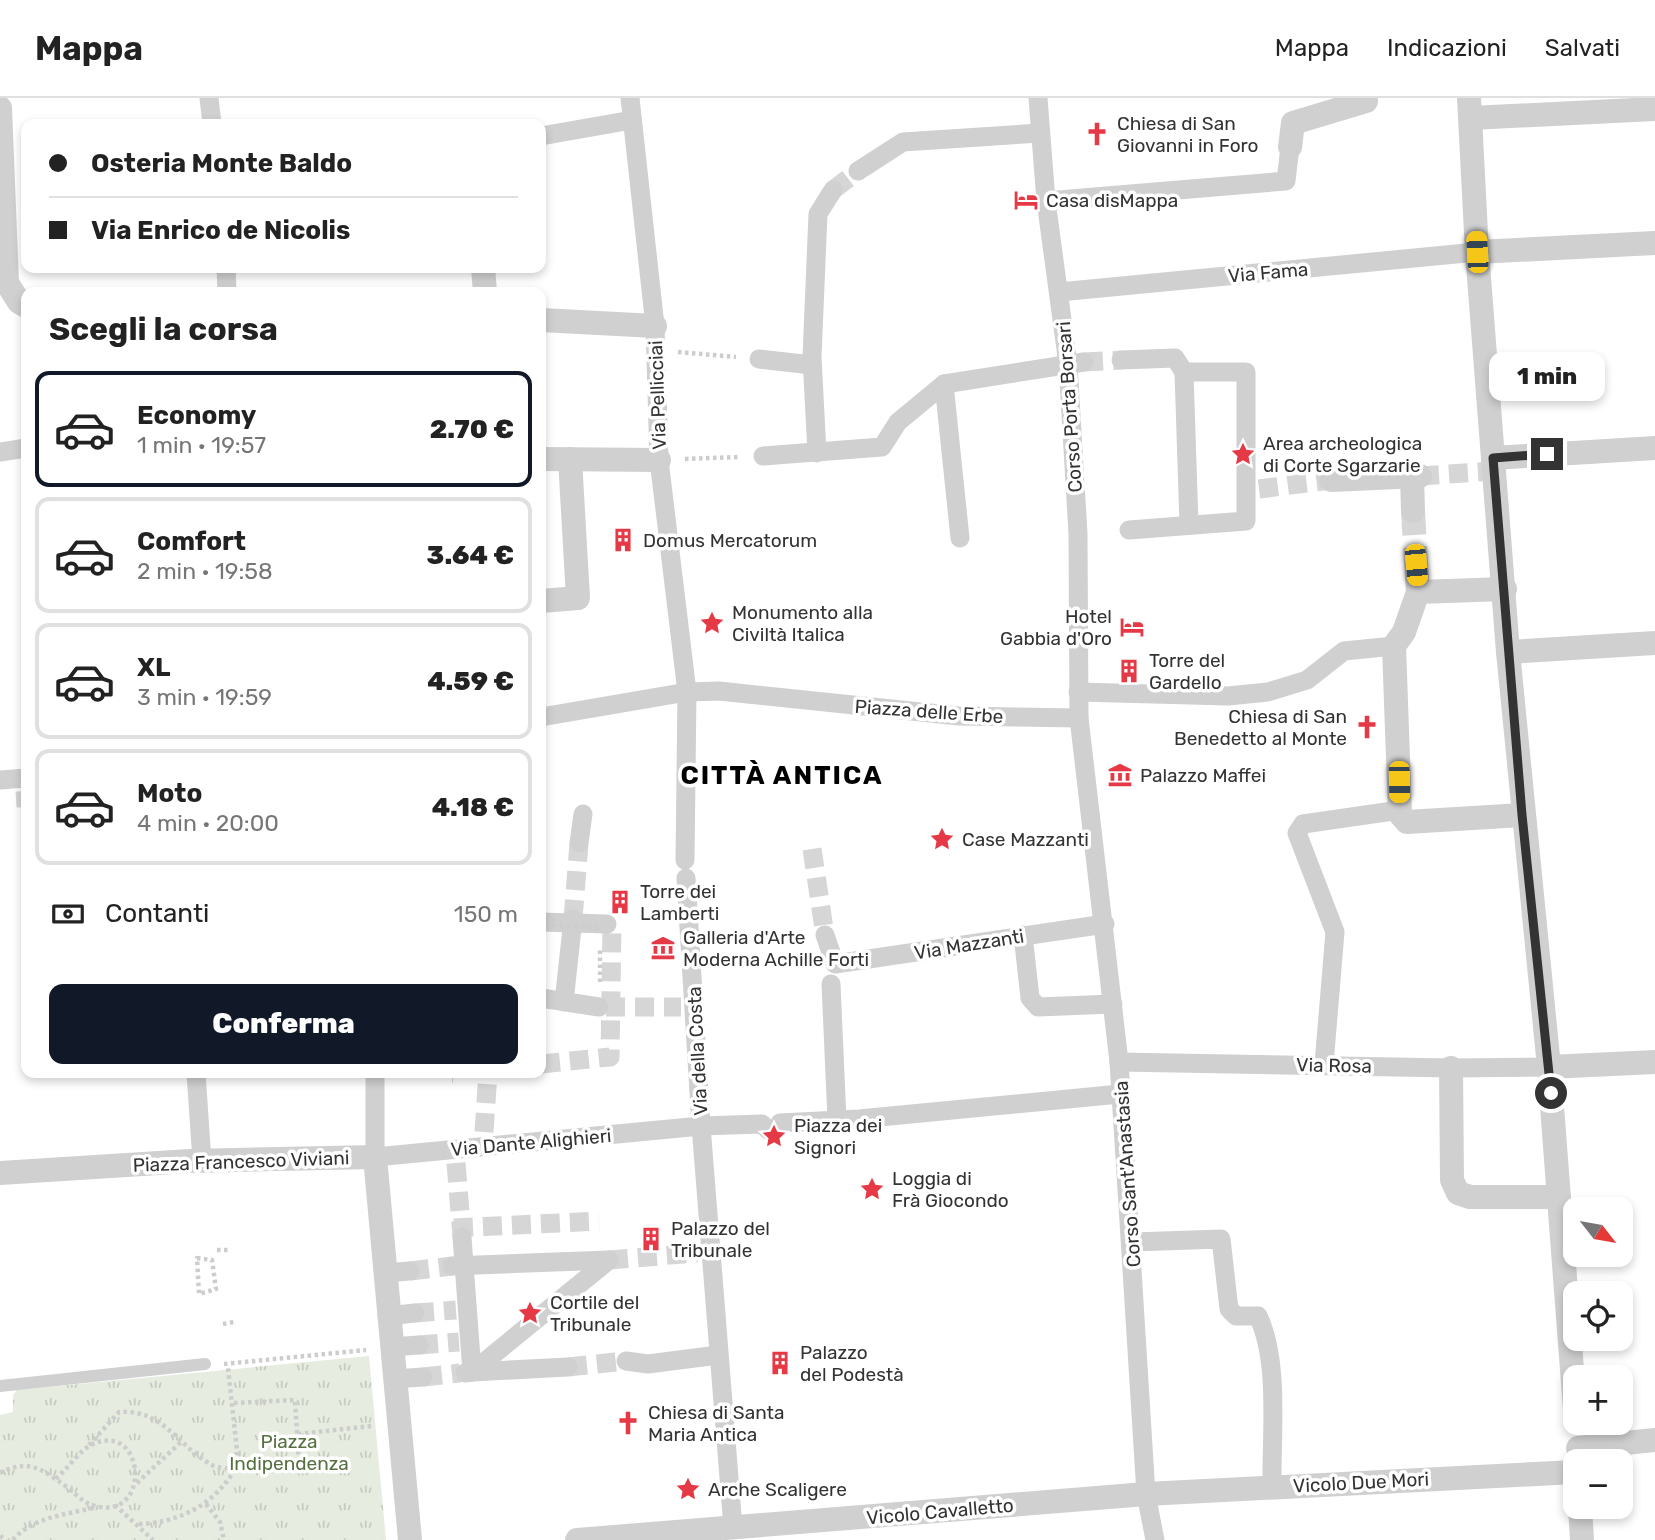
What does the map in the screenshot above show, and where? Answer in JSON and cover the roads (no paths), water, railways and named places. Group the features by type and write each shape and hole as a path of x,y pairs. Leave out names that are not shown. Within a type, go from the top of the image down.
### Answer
{"street":[{"path":"209,98 211,119"},
{"name":"Via Pellicciai","path":"630,98 656,338 659,460 687,692"},
{"name":"Corso Porta Borsari","path":"1038,98 1046,201 1059,292 1076,363 1079,718"},
{"path":"1046,201 1286,181 1293,124 1366,101"},
{"path":"0,108 7,283 21,301"},
{"path":"1572,1365 1549,1067 1508,652 1477,252 1470,108 1655,108"},
{"path":"546,135 632,120"},
{"path":"858,171 903,142 1041,133"},
{"path":"821,452 812,361 818,214 833,190"},
{"path":"1477,252 1655,243"},
{"name":"Via Fama","path":"1059,292 1477,252"},
{"path":"546,321 656,338"},
{"path":"1121,360 1175,358 1184,372 1189,525"},
{"path":"759,359 812,361"},
{"path":"763,456 882,447 898,422 944,384 1076,363"},
{"path":"1129,530 1246,521 1253,489 1246,372 1184,372"},
{"path":"944,384 960,538"},
{"path":"1493,458 1655,448"},
{"path":"0,452 21,449"},
{"path":"546,458 659,460"},
{"path":"546,601 578,598 570,459"},
{"path":"1331,480 1416,476 1413,512"},
{"path":"1416,564 1418,592 1404,632 1394,646 1400,810 1407,822 1522,815"},
{"path":"1418,592 1505,589"},
{"path":"1508,652 1655,643"},
{"path":"1078,692 1228,696 1268,692 1307,680 1345,650 1394,646"},
{"name":"Piazza delle Erbe","path":"546,716 687,692 719,691 959,716 1079,718"},
{"name":"Via della Costa","path":"687,692 685,869 694,1128"},
{"name":"Corso Sant'Anastasia","path":"1079,718 1119,1062 1133,1242 1146,1494 1154,1540"},
{"path":"0,780 21,782"},
{"path":"1324,1064 1335,932 1331,915 1297,833 1303,824 1400,810"},
{"path":"579,843 583,814"},
{"path":"564,1002 560,920 604,926"},
{"name":"Via Mazzanti","path":"825,935 835,964 1105,924"},
{"path":"1023,935 1030,998 1038,1007 1113,1004"},
{"path":"831,984 837,1121"},
{"path":"546,999 602,1003"},
{"name":"Via Rosa","path":"1119,1062 1451,1068 1549,1067"},
{"path":"1549,1067 1655,1062"},
{"path":"1451,1068 1452,1181 1458,1193 1470,1197 1559,1198"},
{"path":"196,1078 202,1161"},
{"path":"375,1078 375,1157"},
{"path":"734,1534 713,1297 703,1252 694,1128 762,1124 768,1130 777,1129 780,1123 837,1121 1120,1094"},
{"name":"Via Dante Alighieri","path":"375,1157 455,1155 484,1138 694,1128"},
{"name":"Piazza Francesco Viviani","path":"0,1172 202,1161 375,1157 391,1347"},
{"path":"462,1237 458,1266 466,1373"},
{"path":"1133,1242 1221,1239 1229,1309 1236,1316 1258,1316 1265,1331 1270,1367 1272,1487"},
{"path":"458,1266 609,1260 466,1373"},
{"path":"384,1273 410,1271"},
{"path":"387,1316 415,1313"},
{"path":"410,1540 391,1347 419,1345"},
{"path":"626,1361 648,1364 718,1355"},
{"path":"466,1373 568,1367"},
{"path":"393,1379 423,1377"},
{"name":"Vicolo Due Mori","path":"1620,1449 1655,1440"},
{"name":"Vicolo Due Mori","path":"1146,1494 1272,1487 1563,1461"},
{"name":"Vicolo Cavalletto","path":"577,1540 734,1534 1146,1494"},
{"path":"1581,1519 1582,1540"}],"lane":[{"path":"0,1386 205,1364"}],"tunnel":[{"path":"833,190 858,171"},
{"path":"1084,362 1121,360"},
{"path":"1420,476 1494,471"},
{"path":"1259,489 1331,480"},
{"path":"1413,511 1416,563"},
{"path":"573,919 579,843"},
{"path":"812,849 825,935"},
{"path":"546,1063 610,1057 612,925 607,924"},
{"path":"606,1007 681,1007"},
{"path":"484,1132 488,1078"},
{"path":"456,1163 462,1237"},
{"path":"454,1228 599,1221"},
{"path":"609,1260 697,1253"},
{"path":"410,1271 452,1266"},
{"path":"415,1313 456,1310"},
{"path":"419,1345 459,1342"},
{"path":"568,1367 626,1361"},
{"path":"423,1377 460,1373"}],"place":[{"name":"Chiesa di San Giovanni in Foro","path":"1097,134"},
{"name":"Casa disMappa","path":"1026,200"},
{"name":"Area archeologica di Corte Sgarzarie","path":"1243,454"},
{"name":"Domus Mercatorum","path":"623,540"},
{"name":"Monumento alla Civiltà Italica","path":"712,623"},
{"name":"Hotel Gabbia d'Oro","path":"1132,627"},
{"name":"Torre del Gardello","path":"1129,671"},
{"name":"Chiesa di San Benedetto al Monte","path":"1367,727"},
{"name":"Palazzo Maffei","path":"1120,775"},
{"name":"Case Mazzanti","path":"942,839"},
{"name":"Torre dei Lamberti","path":"620,902"},
{"name":"Galleria d'Arte Moderna Achille Forti","path":"663,948"},
{"name":"Piazza dei Signori","path":"774,1136"},
{"name":"Loggia di Frà Giocondo","path":"872,1189"},
{"name":"Palazzo del Tribunale","path":"651,1239"},
{"name":"Cortile del Tribunale","path":"530,1313"},
{"name":"Palazzo del Podestà","path":"780,1363"},
{"name":"Chiesa di Santa Maria Antica","path":"628,1423"},
{"name":"Arche Scaligere","path":"688,1489"}],"district":[{"name":"CITTÀ ANTICA","path":"782,775"}],"park label":[{"name":"Piazza Indipendenza","path":"289,1452"}]}
